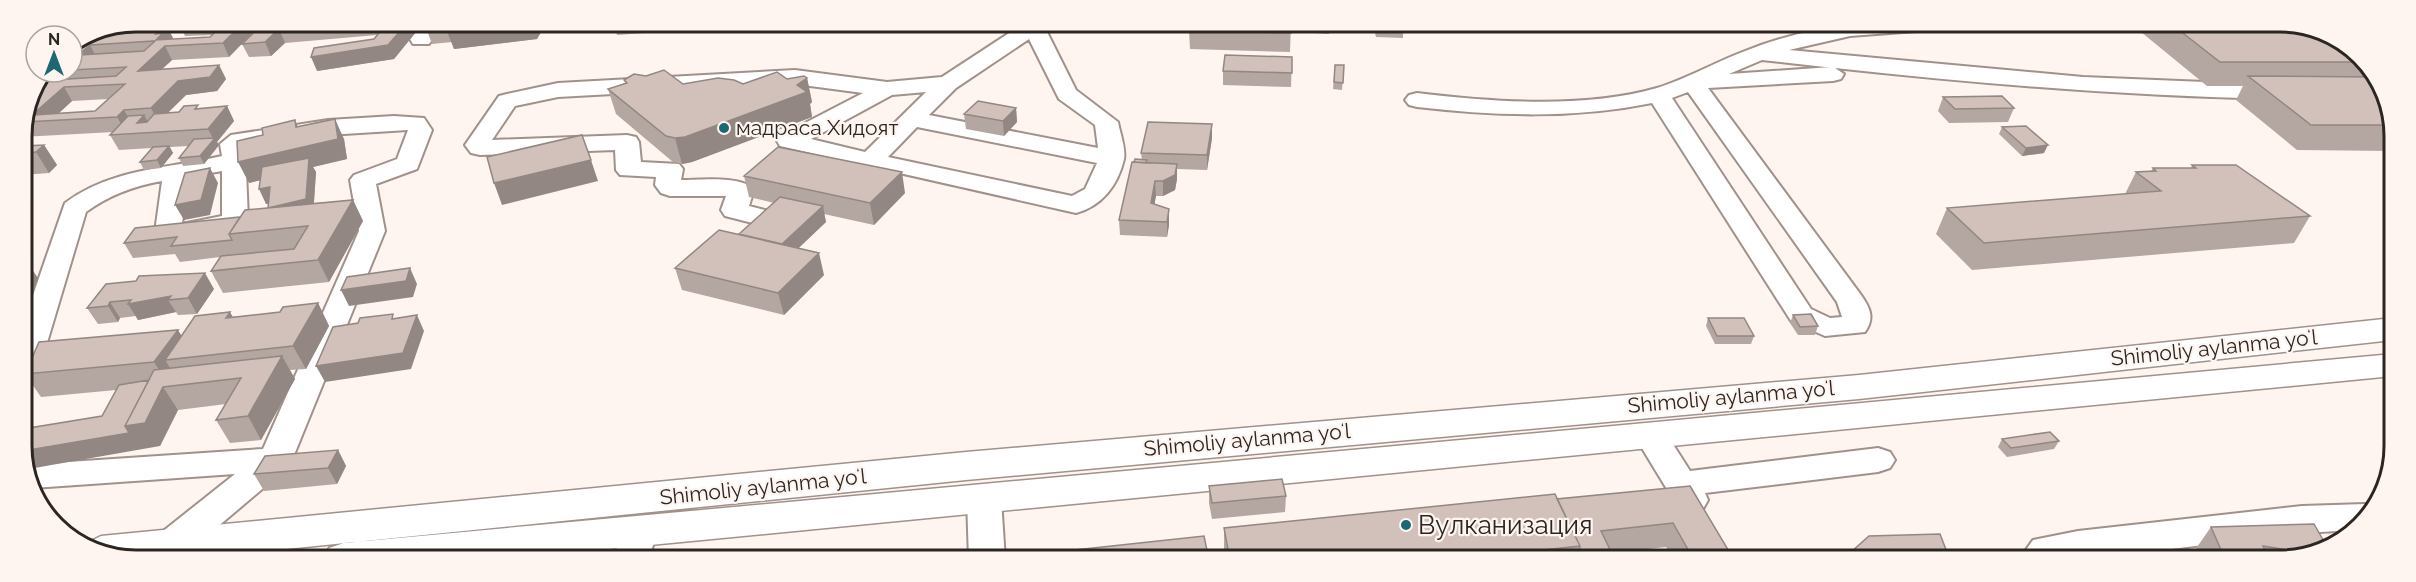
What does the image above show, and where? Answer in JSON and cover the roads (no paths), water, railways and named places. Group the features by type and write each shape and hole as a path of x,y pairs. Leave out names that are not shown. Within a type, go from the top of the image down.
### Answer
{"main road":[{"name":"Shimoliy aylanma yoʻl","path":"128,550 973,489 1650,435 1869,400 2384,330"},
{"name":"Shimoliy aylanma yoʻl","path":"545,550 635,546 973,489 1869,400 2384,366"}],"street":[{"path":"421,39 427,32"},
{"path":"870,161 948,83 1026,32"},
{"path":"887,89 789,141 870,161 1076,205 1096,193 1112,158 1106,122 1067,94 1040,32"},
{"path":"1417,100 1448,104 1533,106 1610,104 1658,95 1693,83 1760,53 1830,32"},
{"path":"1760,53 1907,69 2215,92 2299,92"},
{"path":"1693,83 1907,69"},
{"path":"772,220 734,210 741,190 736,188 670,188 668,185 670,169 629,170 627,142 480,148 477,145 507,101 545,92 795,78 887,89 948,83"},
{"path":"1658,95 1801,315 1825,327 1855,326 1857,314 1851,301 1693,83"},
{"path":"913,119 1112,158"},
{"path":"170,546 275,460 372,231 363,180 408,164 420,130 416,123 386,122 312,129 250,138 231,144 235,160 235,219 228,224 172,234 168,232 176,172"},
{"path":"32,344 74,209 89,194 130,180 210,167 235,160"},
{"path":"1650,435 1683,484 1709,531"},
{"path":"36,475 275,460"},
{"path":"1683,484 1878,460"},
{"path":"973,489 985,550"},
{"path":"2046,550 2078,544 2309,534 2354,520"}],"place":[{"name":"мадраса Хидоят","path":"724,128"},
{"name":"Вулканизация","path":"1406,525"}]}
